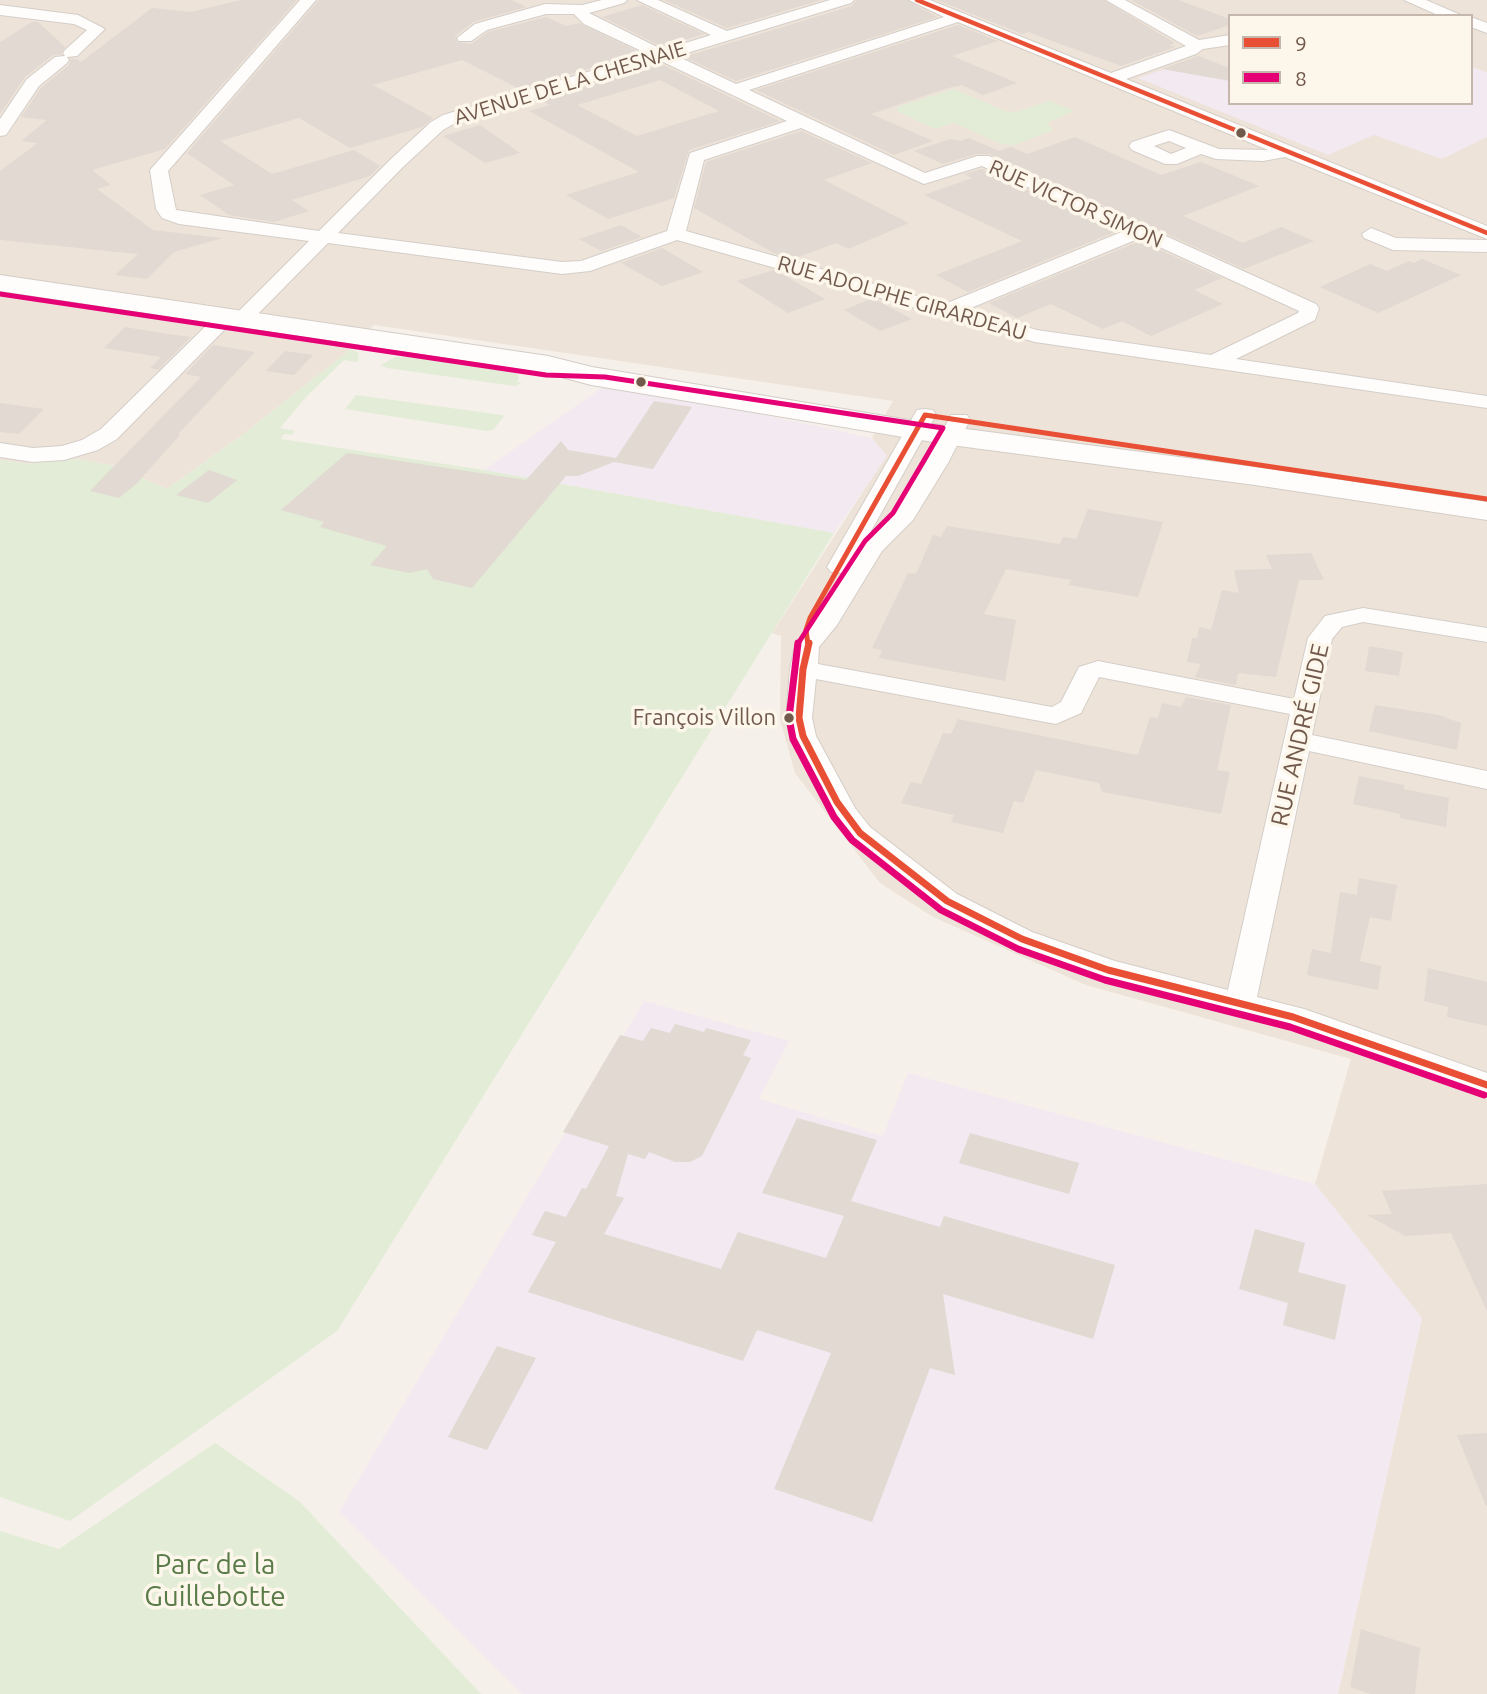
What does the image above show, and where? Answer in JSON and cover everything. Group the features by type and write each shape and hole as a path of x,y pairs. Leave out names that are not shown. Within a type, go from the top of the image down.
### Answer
{"main road":[{"path":"0,283 548,365 591,376 922,423 1487,511"},
{"path":"955,428 1487,499"}],"street":[{"path":"308,0 159,170 165,209 169,214 179,218 562,268 583,267 677,234 696,157 801,122"},
{"path":"465,37 481,27 545,9 583,10 619,0"},
{"path":"645,0 726,36"},
{"name":"AVENUE DE LA CHESNAIE","path":"0,450 33,455 64,453 90,445 109,434 324,237 397,162 437,126 449,119 846,0"},
{"path":"917,0 1487,233"},
{"path":"1114,0 1184,40 1198,44 1228,40"},
{"path":"1412,0 1450,14"},
{"path":"1439,10 1464,0"},
{"path":"0,10 78,20 97,29 33,83 0,131"},
{"name":"RUE VICTOR SIMON","path":"583,10 581,14 590,21 924,179 983,160 1309,308 1308,316 1214,362"},
{"path":"736,89 959,17"},
{"path":"1111,79 1191,51 1198,44"},
{"path":"1202,148 1216,154 1263,156 1285,151"},
{"path":"946,311 1138,232"},
{"name":"RUE ADOLPHE GIRARDEAU","path":"677,234 1035,336 1487,402"},
{"path":"1371,234 1393,244 1487,247"},
{"path":"922,423 810,618 806,630 799,718 809,751 843,812 860,833 947,901 1022,939 1108,970 1293,1017 1487,1085"},
{"path":"806,655 873,547 901,520 955,428"},
{"name":"RUE ANDRÉ GIDE","path":"1240,1004 1320,638 1334,621 1363,615 1487,635"},
{"path":"806,655 1056,716 1072,707 1088,672 1098,668 1305,709"},
{"path":"1297,740 1487,780"}],"shaded area":[{"path":"0,0 1487,0 1487,1694 1338,1694 1422,1318 1315,1184 1351,1059 1086,985 933,917 880,883 795,773 780,719 781,636 772,633 886,456 872,438 893,401 374,325 351,349 245,433 167,489 111,465 76,459 27,464 0,460"},
{"path":"1200,57 1228,67 1228,105 1473,105 1473,68 1487,72 1487,137 1442,159 1374,135 1328,155 1138,78"},
{"path":"603,387 708,403 872,438 887,456 834,533 484,470"},
{"path":"644,1001 789,1041 759,1099 883,1136 908,1073 1315,1184 1422,1318 1338,1694 522,1694 339,1512"}],"green space":[{"path":"954,89 1005,111 1015,112 1050,101 1074,111 1047,123 1053,130 1015,145 1002,144 954,123 935,129 898,112 897,107"},
{"path":"351,349 359,353 358,362 344,360 307,396 280,428 295,431 292,435 284,434 281,439 484,470 834,533 337,1331 70,1521 0,1497 0,460 27,464 76,459 111,465 167,489 245,433"},
{"path":"395,357 516,373 519,376 517,382 522,383 515,386 381,365"},
{"path":"356,395 504,416 493,430 487,431 345,409"},
{"name":"Parc de la Guillebotte","path":"215,1443 299,1501 481,1694 0,1694 0,1531 59,1549"}],"building":[{"path":"241,0 297,0 165,149 92,170 111,185 97,189 153,230 222,238 174,252 147,279 115,275 138,254 0,240 0,171 38,143 21,141 47,120 21,117 41,88 69,65 71,59 81,62 152,8 191,12"},
{"path":"319,0 512,0 526,7 473,22 455,36 457,42 471,44 488,32 546,17 566,26 579,23 641,53 520,89 462,60 373,85 433,118 422,127 350,148 299,118 220,141 272,174 354,150 380,166 370,176 292,200 309,211 274,222 229,215 200,195 234,185 187,153"},
{"path":"664,0 821,0 727,28"},
{"path":"857,0 907,0 937,17 736,81 684,57 852,6"},
{"path":"937,0 1104,0 1175,43 1169,45 1175,47 1121,66 1028,32 1022,34"},
{"path":"1131,0 1178,0 1228,18 1228,26 1197,36"},
{"path":"642,5 704,34 663,47 602,17"},
{"path":"32,22 38,22 65,47 61,54 53,55 25,77 0,114 0,42"},
{"path":"958,25 998,41 952,56 1017,83 983,95 962,85 871,114 933,141 894,155 756,90"},
{"path":"1198,56 1228,67 1228,81 1162,69"},
{"path":"661,64 780,121 689,150 674,198 608,219 566,195 639,172 529,111 550,105 541,100","holes":["660,80 719,111 637,136 577,105"]},
{"path":"480,125 520,153 485,163 443,136"},
{"path":"801,131 872,163 824,180 909,223 848,249 836,243 793,259 774,253 694,208 706,162"},
{"path":"1075,137 1161,175 1201,162 1259,186 1183,216 1243,243 1281,227 1314,241 1244,269 990,154 976,154 943,164 914,151 950,139 960,141 969,138 999,151 1011,147 1027,154"},
{"path":"982,169 1117,231 968,292 936,275 1022,241 924,195 972,178 964,174"},
{"path":"621,225 642,237 601,251 579,239"},
{"path":"1140,241 1222,278 1194,290 1223,304 1151,336 1122,321 1103,329 1051,304 1017,318 989,303"},
{"path":"662,248 703,272 662,286 621,263"},
{"path":"1422,259 1461,275 1378,313 1320,287 1370,264 1387,271 1409,261 1414,263"},
{"path":"774,270 825,299 788,313 737,281"},
{"path":"872,298 912,319 880,331 844,310"},
{"path":"125,327 191,337 158,370 150,368 161,357 104,348"},
{"path":"213,345 255,352 178,434 180,435 136,484 119,498 90,491 201,377 185,374"},
{"path":"285,351 313,355 294,375 266,371"},
{"path":"654,401 692,407 653,469 614,462 578,476 566,476 472,588 433,579 427,569 409,573 370,565 387,546 320,527 324,522 281,510 347,453 526,480 561,441 568,450 616,458"},
{"path":"0,403 44,409 19,434 0,432"},
{"path":"209,470 237,480 208,503 176,495"},
{"path":"1088,509 1163,522 1138,597 1068,585 1071,580 1006,569 984,614 1016,620 1005,681 879,658 882,650 872,648 908,573 916,574 933,535 941,537 947,526 1060,544 1063,537 1076,539"},
{"path":"1311,553 1324,580 1299,580 1276,677 1238,673 1236,685 1195,677 1201,664 1187,662 1192,638 1197,638 1199,627 1211,630 1222,590 1239,593 1234,570 1272,569 1266,555"},
{"path":"1369,646 1403,652 1399,676 1365,671"},
{"path":"1186,697 1231,705 1217,770 1230,772 1221,814 1102,792 1099,783 1036,770 1023,803 1014,801 1003,833 951,822 954,815 901,803 911,782 921,784 943,733 951,734 958,719 1138,755 1150,717 1158,718 1162,703 1181,707"},
{"path":"1375,705 1439,715 1461,723 1457,750 1369,731"},
{"path":"1359,776 1449,798 1446,827 1400,818 1400,814 1353,804"},
{"path":"1359,878 1397,885 1391,921 1370,917 1360,961 1381,966 1378,990 1307,975 1312,949 1331,953 1340,892 1357,895"},
{"path":"1428,968 1487,982 1487,1026 1447,1017 1448,1007 1424,1001"},
{"path":"675,1024 704,1032 706,1028 751,1040 743,1055 751,1058 702,1156 690,1162 675,1162 649,1152 645,1159 628,1154 616,1196 624,1198 604,1234 721,1269 738,1232 826,1258 844,1216 762,1193 797,1118 877,1140 851,1201 940,1227 944,1216 1115,1265 1093,1339 943,1294 955,1375 930,1368 872,1522 774,1489 831,1353 757,1330 743,1361 528,1292 556,1242 532,1235 545,1211 566,1217 582,1188 586,1189 609,1146 563,1132 620,1035 643,1041 651,1028 670,1033"},
{"path":"970,1133 1079,1163 1069,1194 959,1163"},
{"path":"1487,1184 1487,1311 1451,1233 1405,1236 1367,1215 1392,1214 1382,1191"},
{"path":"1255,1229 1305,1243 1298,1272 1346,1285 1335,1340 1283,1325 1288,1303 1239,1289"},
{"path":"497,1346 536,1358 487,1450 448,1437"},
{"path":"1487,1433 1487,1506 1486,1506 1457,1435"},
{"path":"1361,1629 1420,1648 1415,1694 1371,1694 1350,1687"}],"transit line":[{"name":"9","path":"917,0 1487,233"},
{"name":"8","path":"0,294 546,375 605,377 943,428 893,513 865,541 797,644 789,718 793,739 834,817 852,840 941,910 1018,949 1105,980 1290,1027 1484,1095"},
{"name":"9","path":"925,415 810,618 806,630 809,642 803,669 799,718 803,736 837,802 860,833 947,901 1022,939 1108,970 1293,1017 1487,1085"},
{"name":"9","path":"925,415 1487,499"}],"place":[{"name":"François Villon","path":"789,718"}]}
